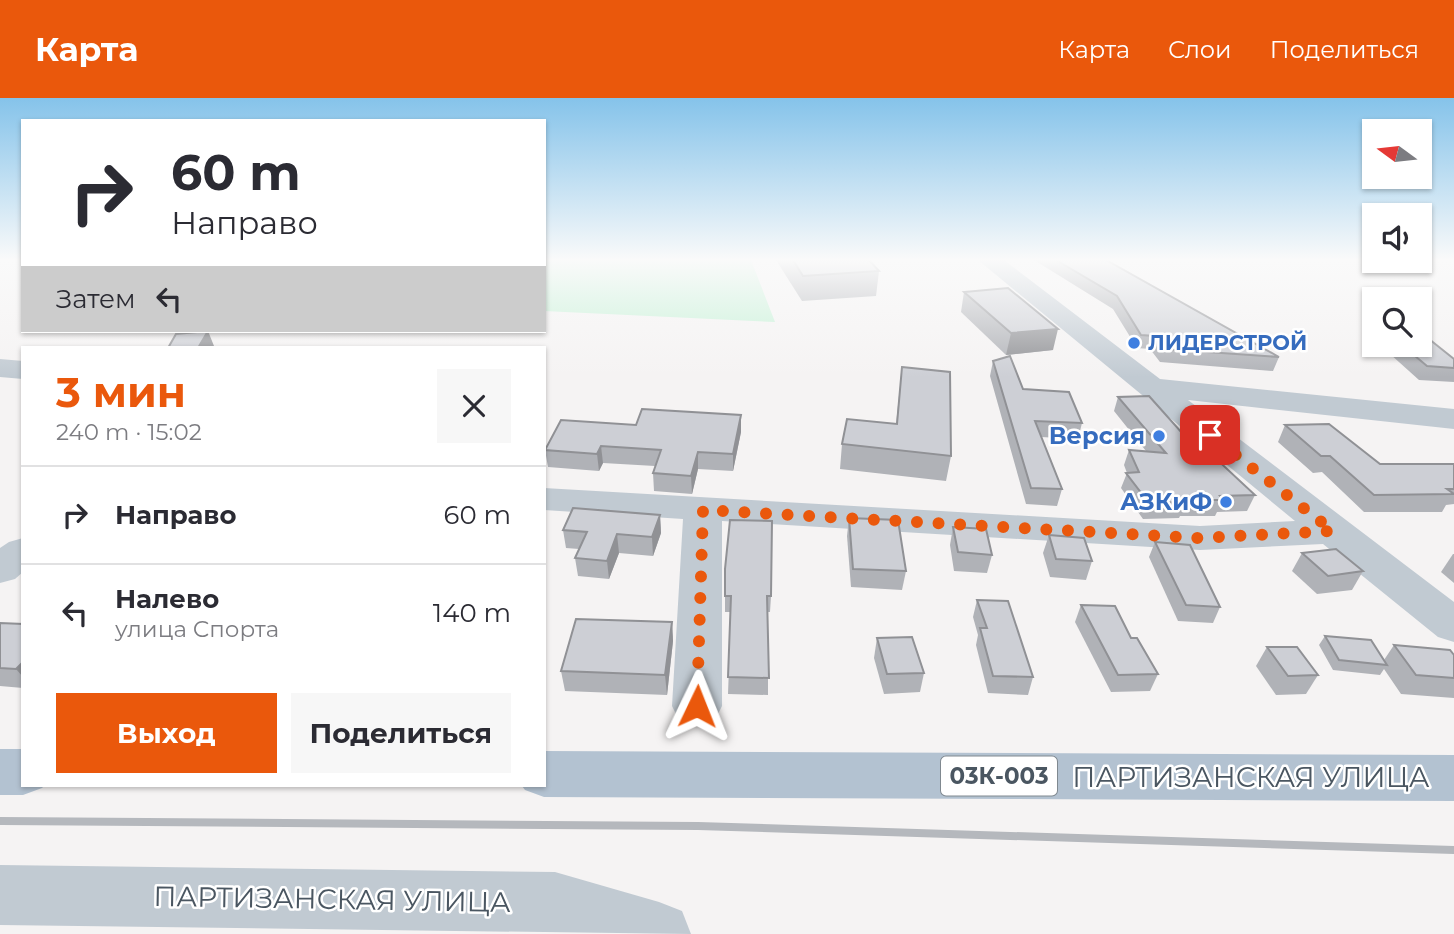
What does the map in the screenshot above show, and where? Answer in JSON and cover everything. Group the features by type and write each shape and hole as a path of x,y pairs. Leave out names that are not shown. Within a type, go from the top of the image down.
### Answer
{"main road":[{"path":"0,772 21,772"},
{"name":"ПАРТИЗАНСКАЯ УЛИЦА","path":"546,774 1454,778"}],"street":[{"path":"1038,299 1454,626"},
{"path":"0,368 21,370"},
{"path":"1149,387 1454,419"},
{"path":"546,499 1199,538 1333,531"},
{"path":"697,706 703,510"},
{"path":"0,569 21,553"},
{"name":"ПАРТИЗАНСКАЯ УЛИЦА","path":"0,895 555,903 659,934"}],"green space":[{"path":"546,299 766,299 775,322 546,311"}],"building":[{"path":"972,299 1021,299 1058,329 1011,333"},
{"path":"1119,299 1176,299 1279,357 1164,349 1155,336 1141,335"},
{"path":"207,333 199,346 169,346 176,334"},
{"path":"1432,341 1454,359 1454,368 1427,366 1416,357 1432,357"},
{"path":"1010,356 1023,389 1069,392 1082,423 1035,421 1062,489 1031,488 993,361"},
{"path":"902,367 950,372 951,456 842,444 847,419 897,424"},
{"path":"1149,396 1190,442 1197,441 1255,495 1220,496 1223,500 1149,503 1126,473 1139,472 1129,450 1166,453 1118,397"},
{"path":"642,409 741,415 733,454 698,452 691,476 653,473 661,450 601,446 597,454 546,450 561,420 636,425"},
{"path":"1329,424 1380,464 1454,464 1454,489 1447,489 1454,494 1374,495 1330,456 1321,456 1285,425"},
{"path":"573,508 660,515 652,537 617,534 607,561 575,558 587,532 563,530"},
{"path":"849,518 898,520 906,571 853,569"},
{"path":"730,520 772,521 771,596 767,596 769,678 728,677 731,596 725,596 725,569"},
{"path":"953,527 986,529 992,555 958,552"},
{"path":"1049,535 1084,538 1092,561 1056,559"},
{"path":"1155,542 1190,545 1220,607 1186,605"},
{"path":"1336,549 1363,571 1328,576 1302,553"},
{"path":"977,600 1008,601 1033,677 993,676 980,628 987,628"},
{"path":"1081,605 1115,606 1131,638 1137,638 1158,674 1118,675"},
{"path":"576,619 672,622 665,675 561,671"},
{"path":"0,623 21,624 21,664 16,669 0,668"},
{"path":"1325,636 1371,640 1387,665 1339,660"},
{"path":"912,637 924,673 887,674 877,638"},
{"path":"1394,645 1450,650 1454,655 1454,678 1416,675"},
{"path":"1267,647 1297,647 1318,675 1288,676"}],"railway":[{"path":"0,821 698,826 1454,850"}],"place":[{"name":"ЛИДЕРСТРОЙ","path":"1134,343"},
{"name":"Версия","path":"1159,436"},
{"name":"АЗКиФ","path":"1226,502"}],"route":[{"path":"697,706 703,510 1199,538 1333,531 1210,435"}]}
